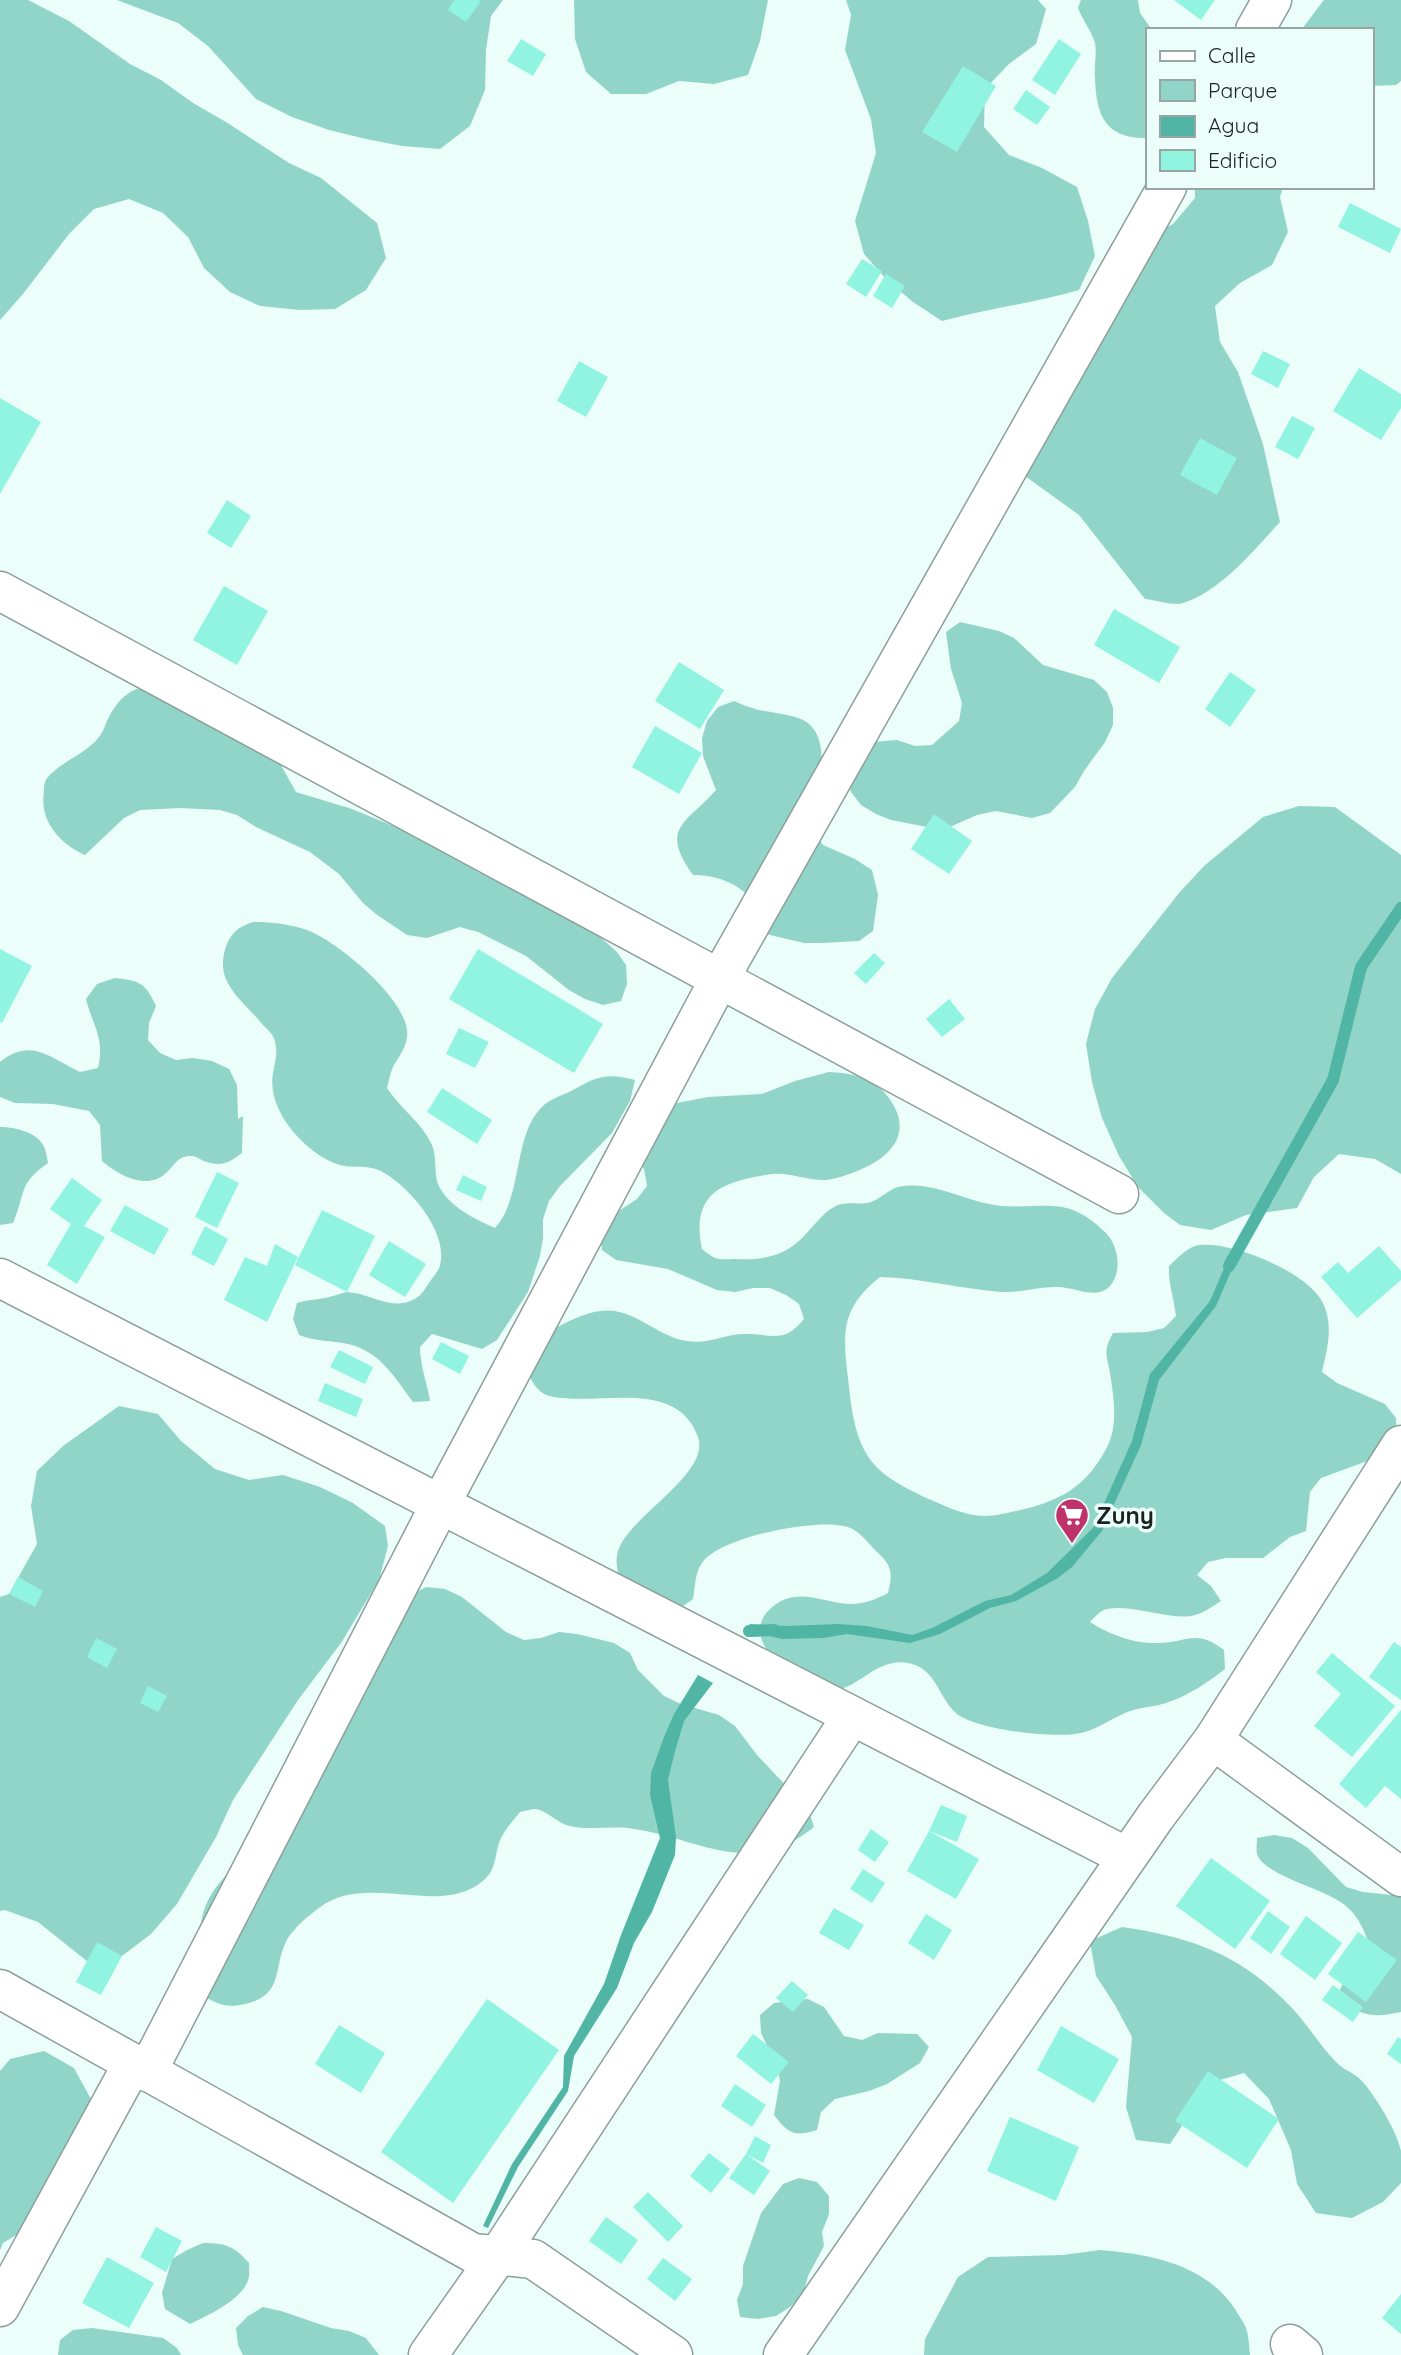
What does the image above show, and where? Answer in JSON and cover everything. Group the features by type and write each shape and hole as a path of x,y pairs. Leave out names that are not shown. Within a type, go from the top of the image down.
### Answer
{"street":[{"path":"1256,28 1272,0"},
{"path":"0,2307 140,2068 720,978 1166,189"},
{"path":"0,591 1119,1194"},
{"path":"0,1278 1127,1857"},
{"path":"783,2355 1127,1857 1213,1740 1401,1445"},
{"path":"428,2355 496,2257 852,1716"},
{"path":"1213,1740 1401,1877"},
{"path":"0,1989 473,2253 533,2259 673,2355"}],"green space":[{"path":"0,0 28,0 69,21 130,64 161,80 289,163 321,178 377,223 386,258 366,290 335,309 300,310 260,306 230,292 204,268 188,237 163,213 129,199 94,209 69,234 0,320"},
{"path":"117,0 503,0 491,16 486,50 485,90 470,126 440,149 402,146 366,139 292,117 256,99 208,46 178,23"},
{"path":"574,0 768,0 760,41 748,75 714,84 679,81 646,94 611,94 586,72 575,39"},
{"path":"846,0 1038,0 1046,9 1036,44 1009,64 985,89 984,127 1009,155 1042,168 1077,187 1095,256 1079,290 942,321 887,280 864,254 855,221 876,153 871,119 845,50 851,15"},
{"path":"1081,0 1138,0 1140,13 1150,27 1161,28 1146,28 1146,138 1121,134 1112,129 1101,113 1096,91 1095,43 1078,8"},
{"path":"1324,0 1401,0 1401,81 1396,85 1373,86 1373,28 1303,28"},
{"path":"1195,189 1282,189 1280,197 1288,232 1272,265 1240,283 1215,306 1220,342 1238,372 1263,444 1280,522 1224,579 1197,597 1174,604 1145,599 1079,515 1025,476 1144,240 1173,224 1195,198"},
{"path":"960,622 999,631 1014,638 1043,665 1094,680 1107,692 1113,708 1113,725 1105,742 1075,787 1050,813 1032,818 996,811 977,815 943,830 891,820 876,814 861,805 851,792 847,775 861,743 897,740 915,746 932,745 959,721 962,703 951,669 946,632"},
{"path":"149,685 269,744 296,792 352,809 420,837 581,920 617,952 626,965 627,984 621,1001 603,1005 585,999 569,990 526,956 478,932 460,927 427,938 407,935 363,903 339,874 310,852 256,827 237,815 220,810 140,810 124,818 85,855 67,845 53,830 45,813 44,786 48,777 101,735 121,700 130,692"},
{"path":"734,701 755,709 797,718 808,723 816,732 822,758 812,829 823,845 872,870 878,895 873,931 859,941 804,943 766,934 758,909 748,895 726,881 693,875 683,859 677,836 680,827 716,790 703,756 702,738 707,721 718,707"},
{"path":"1299,806 1335,807 1401,855 1401,1174 1375,1159 1339,1154 1314,1177 1297,1208 1246,1215 1211,1230 1180,1225 1138,1187 1119,1156 1102,1118 1092,1082 1086,1044 1095,1009 1112,978 1179,893 1204,866 1263,817"},
{"path":"253,922 294,926 320,936 370,974 398,1007 405,1023 407,1037 392,1069 387,1088 422,1128 431,1143 437,1181 446,1197 469,1215 495,1228 510,1199 527,1132 544,1105 596,1079 610,1076 635,1080 630,1101 612,1133 560,1186 549,1201 543,1219 540,1256 528,1292 497,1340 482,1349 432,1334 420,1347 430,1401 413,1402 386,1367 369,1353 348,1344 299,1335 293,1319 297,1303 346,1292 384,1302 410,1301 422,1293 437,1272 441,1252 432,1224 403,1187 376,1169 345,1166 322,1157 296,1135 281,1114 272,1082 276,1054 274,1039 233,991 224,973 223,962 229,939 239,929"},
{"path":"115,978 141,984 148,992 156,1006 149,1023 148,1040 160,1053 176,1060 193,1058 212,1061 229,1069 237,1085 238,1119 243,1116 242,1153 238,1156 226,1163 217,1164 187,1156 158,1178 150,1181 133,1179 102,1161 100,1125 89,1111 53,1104 15,1103 0,1097 0,1062 21,1051 40,1052 80,1072 98,1068 99,1040 86,999 97,984"},
{"path":"829,1072 851,1074 865,1079 883,1091 893,1104 900,1128 891,1149 871,1165 834,1179 819,1180 772,1174 753,1177 721,1188 708,1200 700,1223 702,1249 715,1258 762,1258 778,1254 793,1246 834,1207 871,1202 894,1188 904,1186 928,1187 1002,1206 1067,1208 1091,1220 1105,1232 1116,1250 1118,1265 1114,1280 1105,1290 1093,1293 1053,1287 1002,1292 880,1277 868,1287 853,1307 846,1329 851,1406 856,1430 865,1452 877,1468 896,1482 954,1510 985,1516 1044,1503 1068,1492 1097,1464 1112,1432 1114,1403 1106,1353 1110,1338 1113,1333 1147,1332 1164,1328 1176,1316 1169,1266 1187,1250 1200,1245 1231,1248 1250,1254 1287,1270 1303,1281 1323,1303 1328,1320 1329,1338 1322,1372 1337,1383 1385,1404 1396,1418 1396,1437 1370,1460 1321,1478 1310,1492 1306,1531 1290,1537 1263,1558 1226,1558 1208,1562 1197,1575 1211,1586 1221,1601 1218,1603 1199,1614 1181,1617 1132,1609 1110,1609 1100,1612 1090,1622 1113,1634 1140,1642 1198,1638 1214,1643 1224,1650 1225,1669 1197,1689 1166,1703 1130,1711 1088,1731 1054,1735 999,1729 967,1720 951,1708 927,1673 912,1664 888,1664 843,1688 826,1686 774,1658 762,1641 760,1627 768,1611 788,1598 799,1596 853,1604 888,1593 891,1575 888,1565 863,1537 848,1527 794,1527 728,1545 702,1563 693,1599 679,1609 621,1582 618,1551 637,1524 692,1466 699,1451 698,1437 688,1419 675,1408 658,1401 640,1398 557,1398 547,1395 534,1384 524,1362 542,1335 573,1319 597,1311 623,1313 671,1336 694,1342 739,1334 778,1336 797,1327 804,1319 799,1304 786,1295 770,1288 735,1292 717,1290 668,1269 616,1260 602,1250 600,1233 608,1218 637,1199 647,1186 644,1169 635,1154 672,1104 708,1097 762,1094"},
{"path":"0,1127 18,1129 40,1140 48,1163 27,1183 13,1223 0,1225"},
{"path":"119,1406 158,1414 181,1441 215,1469 249,1480 283,1475 320,1487 353,1503 385,1526 388,1546 379,1580 341,1643 298,1700 233,1800 216,1837 177,1904 151,1934 122,1956 93,1966 38,1922 5,1910 0,1911 0,1597 9,1594 37,1544 31,1506 37,1471 63,1446"},
{"path":"426,1587 445,1589 462,1597 506,1632 524,1640 559,1632 614,1643 630,1653 638,1670 664,1696 719,1715 735,1726 757,1755 808,1809 814,1827 791,1842 768,1851 747,1853 725,1851 634,1829 570,1826 536,1809 520,1812 501,1839 490,1873 470,1889 450,1895 360,1893 339,1898 315,1911 288,1938 276,1978 267,1994 258,2000 234,2006 220,2004 205,1997 200,1942 204,1911 210,1896 236,1866 411,1595"},
{"path":"1274,1835 1292,1838 1308,1848 1346,1887 1363,1892 1401,1896 1401,2012 1373,2015 1346,2006 1340,1990 1347,1974 1370,1949 1364,1931 1346,1906 1283,1876 1262,1862 1257,1854 1257,1838"},
{"path":"1122,1927 1193,1943 1214,1951 1254,1974 1298,2015 1336,2062 1362,2081 1385,2114 1401,2151 1401,2183 1383,2202 1352,2218 1316,2213 1297,2184 1291,2150 1269,2099 1244,2073 1210,2083 1170,2144 1136,2140 1126,2107 1132,2037 1096,1976 1090,1941"},
{"path":"808,1999 824,2007 844,2036 862,2040 878,2033 917,2034 929,2047 920,2063 887,2084 835,2099 821,2112 817,2130 797,2133 788,2130 774,2115 780,2081 777,2066 761,2033 760,2015 774,2003"},
{"path":"44,2051 74,2068 92,2101 33,2225 3,2243 0,2250 0,2071 10,2059"},
{"path":"799,2178 817,2182 829,2196 829,2214 822,2232 824,2246 808,2276 803,2294 790,2307 776,2316 758,2319 740,2317 737,2300 743,2284 743,2266 761,2213 783,2184"},
{"path":"203,2243 234,2249 249,2263 249,2276 245,2287 232,2300 190,2324 165,2309 162,2293 172,2259"},
{"path":"1100,2250 1175,2264 1208,2281 1223,2294 1244,2323 1250,2355 924,2355 925,2339 958,2277 988,2257 1063,2255"},
{"path":"263,2307 366,2338 379,2355 243,2355 238,2345 236,2328 248,2316"},
{"path":"92,2328 163,2338 177,2348 181,2355 58,2355 60,2340 73,2330"}],"water":[{"path":"1231,1252 1238,1255 1216,1306 1159,1380 1141,1445 1102,1531 1072,1567 1058,1578 1016,1601 990,1608 940,1634 910,1643 847,1634 823,1638 782,1639 761,1634 749,1624 838,1624 867,1626 912,1635 985,1601 1011,1595 1047,1573 1093,1528 1132,1441 1150,1374 1210,1301"},
{"path":"698,1675 713,1683 684,1721 668,1780 676,1837 675,1855 652,1912 634,1943 617,1988 574,2056 568,2091 518,2167 488,2228 483,2226 512,2164 563,2087 564,2056 604,1984 660,1838 650,1795 651,1773 674,1714"}],"building":[{"path":"454,0 481,1 466,22 448,10"},
{"path":"1174,0 1215,0 1201,20"},
{"path":"521,39 546,54 533,76 507,61"},
{"path":"1059,39 1081,54 1055,95 1032,80"},
{"path":"963,66 996,86 957,152 922,132"},
{"path":"1026,90 1050,107 1037,125 1013,109"},
{"path":"1350,203 1401,229 1390,253 1338,227"},
{"path":"862,259 882,271 866,297 846,284"},
{"path":"886,274 905,286 892,308 873,296"},
{"path":"1263,351 1290,364 1278,388 1251,374"},
{"path":"579,361 608,377 586,417 557,401"},
{"path":"1359,368 1401,394 1401,408 1381,440 1333,411"},
{"path":"0,398 41,422 0,494"},
{"path":"1292,416 1315,428 1298,459 1275,447"},
{"path":"1200,438 1237,458 1217,495 1180,475"},
{"path":"227,500 251,516 231,548 207,533"},
{"path":"224,586 268,611 237,665 193,640"},
{"path":"1114,609 1180,647 1159,683 1094,645"},
{"path":"679,662 724,690 700,729 655,701"},
{"path":"1230,672 1256,690 1230,727 1205,709"},
{"path":"655,726 702,753 679,794 632,767"},
{"path":"934,814 972,841 949,874 911,849"},
{"path":"0,949 32,966 2,1023 0,1022"},
{"path":"478,949 603,1024 574,1073 449,999"},
{"path":"874,953 885,963 866,984 854,973"},
{"path":"949,999 965,1019 942,1037 926,1019"},
{"path":"459,1028 489,1042 475,1068 446,1054"},
{"path":"442,1088 492,1120 477,1144 427,1112"},
{"path":"217,1172 239,1183 217,1228 195,1217"},
{"path":"463,1175 487,1187 481,1201 456,1190"},
{"path":"72,1178 102,1200 84,1226 105,1237 77,1284 47,1265 71,1224 50,1209"},
{"path":"125,1205 169,1229 154,1255 110,1231"},
{"path":"322,1210 375,1236 347,1292 295,1265"},
{"path":"205,1226 228,1239 214,1266 191,1254"},
{"path":"389,1241 426,1264 405,1297 369,1275"},
{"path":"275,1244 298,1257 267,1322 224,1300 245,1257 267,1266"},
{"path":"1379,1246 1401,1271 1401,1280 1357,1318 1321,1277 1338,1262 1348,1273"},
{"path":"441,1342 469,1356 460,1374 432,1359"},
{"path":"339,1350 373,1367 365,1384 330,1367"},
{"path":"325,1383 363,1399 356,1417 318,1401"},
{"path":"18,1577 43,1591 35,1607 9,1594"},
{"path":"96,1638 117,1649 107,1668 87,1657"},
{"path":"1394,1642 1401,1647 1401,1700 1369,1677"},
{"path":"1332,1653 1395,1706 1352,1757 1314,1726 1341,1694 1316,1672"},
{"path":"148,1686 167,1696 158,1712 140,1703"},
{"path":"1401,1710 1401,1799 1385,1786 1366,1808 1339,1784"},
{"path":"941,1805 967,1816 957,1842 929,1831"},
{"path":"871,1829 889,1842 875,1862 858,1850"},
{"path":"929,1831 979,1859 956,1899 907,1871"},
{"path":"1211,1858 1270,1901 1235,1949 1176,1906"},
{"path":"863,1869 885,1883 872,1903 850,1889"},
{"path":"834,1908 864,1925 849,1950 819,1933"},
{"path":"1268,1911 1290,1927 1271,1954 1250,1938"},
{"path":"926,1914 952,1930 934,1960 908,1943"},
{"path":"1306,1916 1342,1943 1315,1980 1280,1954"},
{"path":"1358,1932 1397,1960 1366,2002 1328,1974"},
{"path":"97,1942 122,1956 101,1995 76,1982"},
{"path":"792,1981 808,1995 793,2012 776,1998"},
{"path":"1333,1985 1363,2007 1353,2022 1322,2000"},
{"path":"487,1999 559,2050 453,2203 381,2152"},
{"path":"339,2025 385,2053 361,2093 315,2064"},
{"path":"1061,2026 1119,2059 1094,2103 1037,2070"},
{"path":"753,2034 789,2062 771,2084 736,2056"},
{"path":"1398,2037 1401,2039 1401,2064 1387,2054"},
{"path":"1208,2071 1279,2119 1247,2168 1175,2121"},
{"path":"735,2084 766,2105 752,2127 721,2106"},
{"path":"1010,2117 1079,2147 1056,2201 987,2171"},
{"path":"755,2136 771,2145 763,2163 746,2154"},
{"path":"709,2153 730,2169 711,2193 690,2176"},
{"path":"746,2154 770,2171 754,2195 729,2178"},
{"path":"648,2192 683,2226 668,2242 633,2207"},
{"path":"606,2217 638,2240 621,2264 589,2241"},
{"path":"156,2227 182,2241 166,2272 140,2257"},
{"path":"107,2257 154,2283 129,2328 82,2303"},
{"path":"663,2258 692,2279 675,2301 647,2279"},
{"path":"1401,2294 1401,2334 1382,2318"}],"waterway":[{"path":"1229,1266 1333,1080 1361,967 1401,908"},
{"path":"749,1631 774,1630"}],"place":[{"name":"Zuny","path":"1072,1545"}]}
